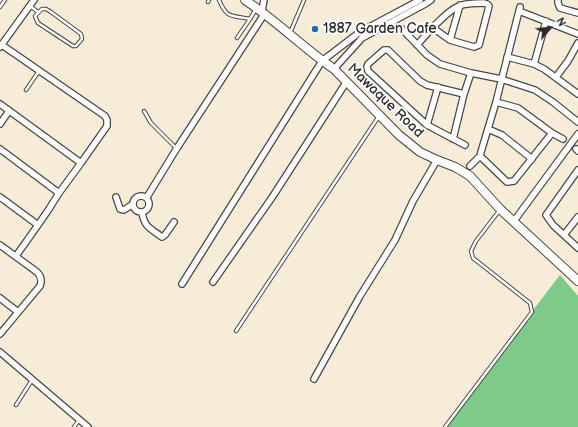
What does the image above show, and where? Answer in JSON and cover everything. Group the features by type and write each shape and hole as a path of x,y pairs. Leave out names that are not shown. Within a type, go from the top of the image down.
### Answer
{"main road":[{"name":"Mawaque Road","path":"245,0 334,69 399,135 420,152 455,167 470,176 500,209 578,281"}],"street":[{"path":"16,256 107,126 108,120 105,116 1,46 34,0"},
{"path":"146,197 261,11 264,0"},
{"path":"182,284 322,61 360,32 420,0"},
{"path":"334,69 362,38 431,0"},
{"path":"558,0 560,8 578,13"},
{"path":"417,45 433,28 453,9 460,5 484,3 489,6 479,45 474,47 450,40 433,28"},
{"path":"450,40 460,5"},
{"path":"470,166 480,156 496,102 520,9 578,34"},
{"path":"534,64 546,21"},
{"path":"401,28 427,55 440,64 471,73 501,79 535,90 578,122"},
{"path":"556,77 568,61 578,42"},
{"path":"464,94 420,81 388,50 384,50 368,64 367,67 368,71 427,125 465,145"},
{"path":"507,57 534,64 556,77 578,94"},
{"path":"453,139 464,94 471,73"},
{"path":"213,282 273,196 291,165 347,81"},
{"path":"427,125 438,86"},
{"path":"496,102 518,108 552,133 563,139"},
{"path":"0,104 81,164"},
{"path":"0,124 9,110"},
{"path":"488,129 502,135 532,159"},
{"path":"480,156 507,182 511,182 514,181 552,133"},
{"path":"514,221 578,134"},
{"path":"0,150 59,193"},
{"path":"314,379 360,296 395,240 413,201 437,160"},
{"path":"578,170 546,215 553,226 578,248"},
{"path":"116,196 120,209 124,210 133,204 134,199 138,196 146,197"},
{"path":"0,197 38,224"},
{"path":"142,212 148,208 149,201 146,197"},
{"path":"133,204 135,209 142,212"},
{"path":"142,212 143,221 146,226 162,237 165,236 174,222"},
{"path":"564,235 578,217"},
{"path":"0,245 37,272 40,275 42,282 0,334"},
{"path":"0,298 18,312"},
{"path":"0,352 88,427"}],"lane":[{"path":"0,7 1,3 5,0"},
{"path":"219,0 226,13 250,19"},
{"path":"289,34 304,0"},
{"path":"30,6 38,12"},
{"path":"42,9 46,9 51,12 82,34 82,39 76,46 70,45 38,23 35,16 38,12 42,9"},
{"path":"237,38 250,19 261,11"},
{"path":"0,36 6,40"},
{"path":"26,90 39,71"},
{"path":"144,111 151,122 177,148"},
{"path":"236,331 380,115"},
{"path":"445,427 532,312 530,303 473,258 471,252 476,241 500,209"},
{"path":"16,405 32,380"},
{"path":"74,427 78,420"}],"green space":[{"path":"560,275 578,296 578,427 443,427"}],"place":[{"name":"1887 Garden Cafe","path":"315,29"}]}
